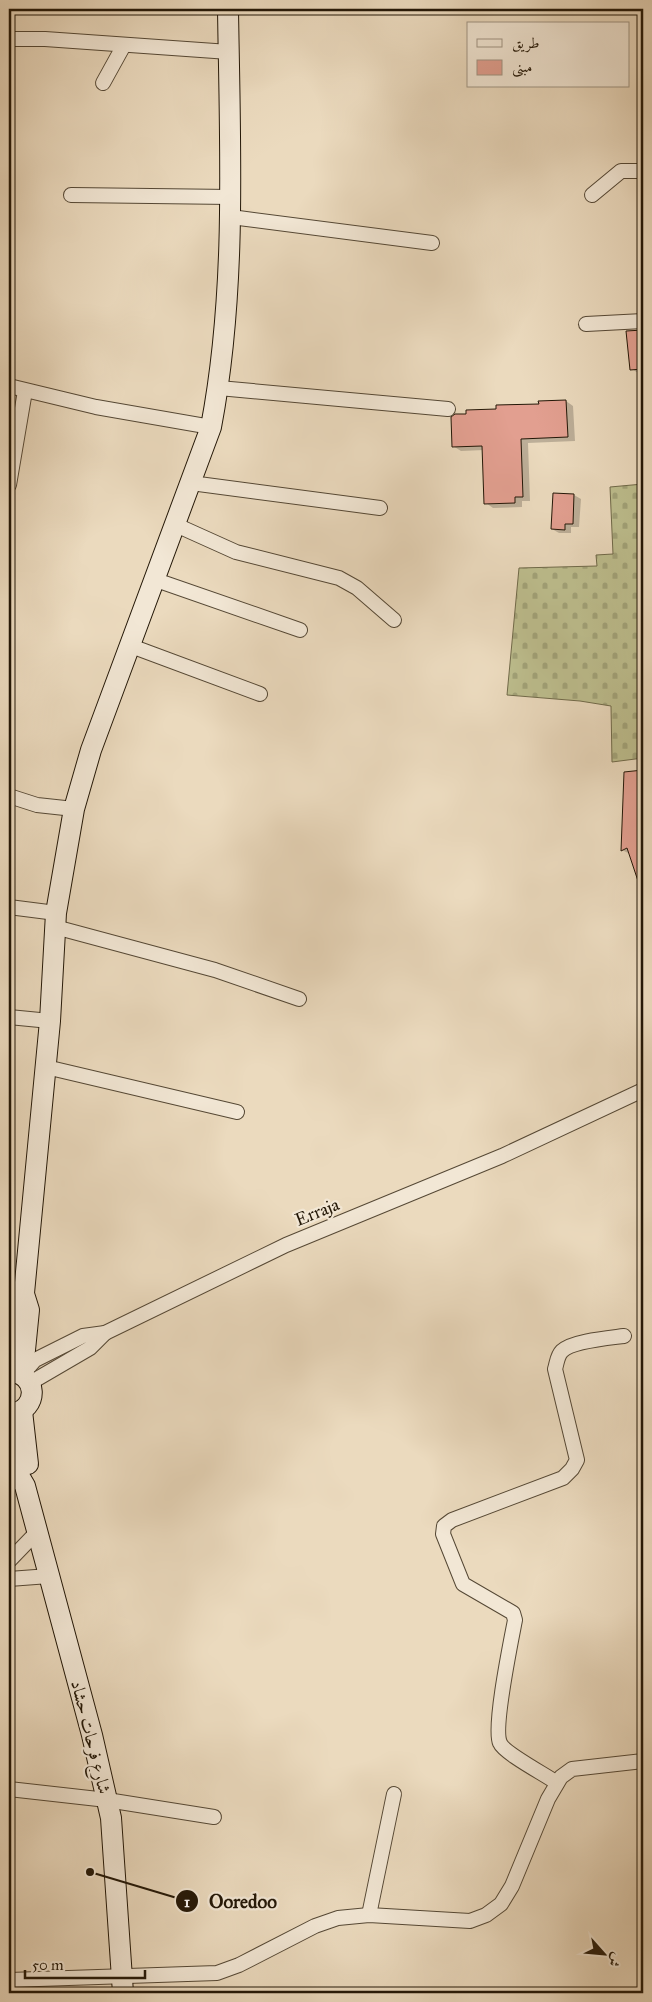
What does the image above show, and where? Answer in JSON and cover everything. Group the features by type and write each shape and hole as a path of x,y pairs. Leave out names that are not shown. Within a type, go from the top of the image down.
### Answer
{"main road":[{"path":"15,1412 27,1406 32,1396 20,1376 25,1350 28,1310 24,1293 50,1021 56,920 74,808 92,750 211,427 219,388 231,217 228,9"},
{"path":"9,1344 15,1310 24,1293"},
{"name":"شارع فرحات حشاد","path":"15,1412 29,1470 26,1486"},
{"name":"شارع فرحات حشاد","path":"9,1429 18,1474 26,1486 92,1734 111,1818 123,1985"}],"street":[{"path":"9,39 124,44 229,52"},
{"path":"103,83 124,44"},
{"path":"592,195 621,171 643,170"},
{"path":"70,195 231,196"},
{"path":"231,217 432,243"},
{"path":"586,324 643,321"},
{"path":"9,386 96,407 211,427"},
{"path":"219,388 448,409"},
{"path":"9,484 26,391"},
{"path":"191,483 380,508"},
{"path":"176,525 236,552 339,578 357,588 394,620"},
{"path":"156,580 300,630"},
{"path":"130,646 260,694"},
{"path":"9,796 36,806 74,808"},
{"path":"9,907 215,970 299,999"},
{"path":"9,1017 50,1021"},
{"path":"46,1067 237,1112"},
{"path":"638,1093 643,1085"},
{"name":"Erraja","path":"20,1376 90,1348 105,1333 286,1244 502,1156 638,1093"},
{"path":"557,1783 509,1753 499,1743 498,1733 503,1684 515,1620 513,1612 463,1584 443,1534 444,1526 452,1520 563,1478 572,1469 577,1460 555,1369 558,1358 563,1350 574,1344 624,1336"},
{"path":"9,1561 37,1532"},
{"path":"9,1579 49,1576"},
{"path":"9,1980 123,1985 217,1974 239,1965 314,1926 338,1918 369,1915 470,1921 486,1915 501,1904 512,1886 548,1799 561,1777 572,1769 643,1761"},
{"path":"9,1789 106,1800 214,1817"},
{"path":"369,1915 394,1794"}],"green space":[{"path":"643,484 643,758 612,762 611,706 580,701 507,695 519,568 597,566 596,555 613,554 610,487"}],"building":[{"path":"643,330 643,369 630,370 626,331"},
{"path":"566,400 568,437 521,439 523,497 515,497 515,503 484,504 482,446 452,447 451,417 455,414 466,414 466,410 496,409 496,405 539,404 538,401"},
{"path":"553,493 574,494 573,524 565,524 565,530 551,529"},
{"path":"643,770 643,889 641,890 627,848 621,851 624,772"}],"place":[{"name":"Ooredoo","path":"90,1872"}]}
